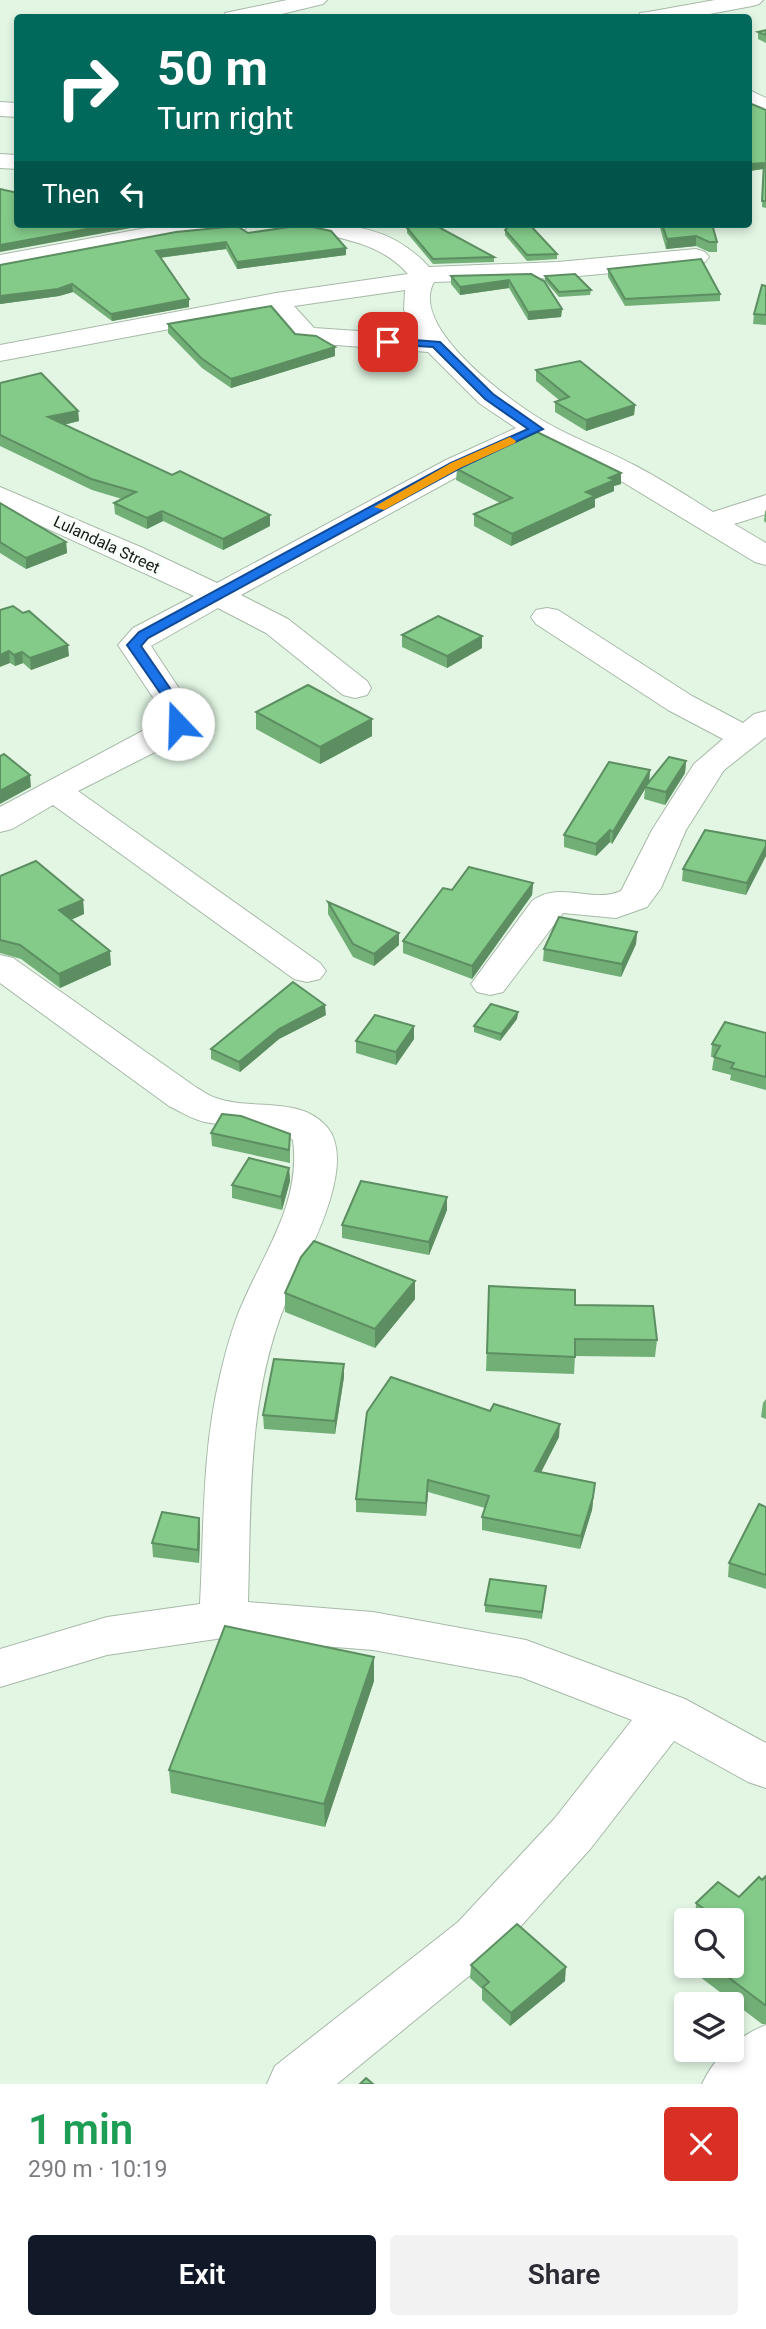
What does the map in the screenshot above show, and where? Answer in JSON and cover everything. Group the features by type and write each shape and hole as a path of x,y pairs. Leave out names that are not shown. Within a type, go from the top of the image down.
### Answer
{"street":[{"path":"217,14 230,0"},
{"path":"251,14 316,0"},
{"path":"671,14 752,0"},
{"path":"0,263 196,228"},
{"path":"361,229 396,249 423,278"},
{"path":"0,354 276,302 423,278 607,267 696,257"},
{"path":"423,278 416,297 417,310 436,344 489,397 537,429 626,472 766,556"},
{"path":"276,302 306,336 436,344"},
{"path":"0,822 54,790 165,734 178,724 178,710 134,645 144,635 213,595 456,466 537,429"},
{"name":"Lulandala Street","path":"0,496 38,511 277,626 355,688"},
{"path":"711,522 766,504"},
{"path":"0,524 38,511"},
{"path":"547,617 680,703 755,729"},
{"path":"490,984 545,909 554,902 616,907 634,899 643,888 669,831 711,764 755,729"},
{"path":"54,790 307,971"},
{"path":"0,966 183,1097 208,1110 293,1121 312,1135 317,1153 316,1181 297,1234 264,1303 244,1358 233,1450 223,1619"},
{"path":"0,1668 107,1636 223,1619 373,1631 526,1659 667,1713 766,1767"},
{"path":"295,2084 477,1938 573,1833 667,1713"},
{"path":"730,2084 766,2050"}],"building":[{"path":"752,104 766,110 766,201 762,201 764,163 752,164"},
{"path":"0,189 14,192 14,228 93,228 0,245"},
{"path":"240,228 248,233 282,228 317,228 331,231 346,248 237,262 226,242 156,251 189,299 111,314 72,284 58,289 0,296 0,265 176,232"},
{"path":"407,228 440,228 494,257 433,259"},
{"path":"533,228 557,254 527,255 505,230"},
{"path":"663,228 713,228 717,242 709,242 696,236 667,239"},
{"path":"701,259 720,294 625,299 608,269"},
{"path":"531,274 544,281 562,309 528,312 509,280 460,287 451,276"},
{"path":"575,274 591,290 559,292 545,276"},
{"path":"762,285 766,286 766,315 754,314"},
{"path":"271,306 295,334 316,336 335,347 231,379 201,358 168,324"},
{"path":"580,361 635,405 586,420 555,402 569,397 536,370"},
{"path":"41,373 78,411 48,417 172,475 180,471 270,515 223,539 162,511 147,518 114,503 136,492 91,479 0,435 0,383"},
{"path":"537,432 621,473 609,478 615,480 586,492 595,496 512,534 474,514 512,498 457,469"},
{"path":"0,503 66,542 26,558 0,542"},
{"path":"13,606 23,613 29,611 68,645 30,658 22,652 14,655 9,651 0,655 0,610"},
{"path":"438,616 482,636 447,656 402,635"},
{"path":"308,685 372,719 320,747 256,712"},
{"path":"4,754 30,775 0,791 0,756"},
{"path":"669,757 686,761 666,792 645,787"},
{"path":"609,762 650,770 613,832 610,830 596,844 564,835"},
{"path":"705,830 766,841 747,883 683,869"},
{"path":"36,861 83,900 59,910 110,951 59,974 20,945 0,940 0,876"},
{"path":"469,867 533,883 472,966 403,941 443,888 452,890"},
{"path":"328,902 399,933 374,954 353,944"},
{"path":"559,917 637,932 622,964 544,949"},
{"path":"293,982 325,1005 279,1029 239,1062 211,1049"},
{"path":"491,1004 518,1012 501,1034 474,1026"},
{"path":"375,1015 414,1026 396,1052 356,1041"},
{"path":"725,1022 766,1033 766,1077 731,1068 734,1063 714,1057 720,1046 712,1044"},
{"path":"222,1114 241,1116 290,1134 289,1150 211,1133"},
{"path":"249,1158 289,1168 281,1197 232,1185"},
{"path":"361,1181 447,1197 429,1242 342,1225"},
{"path":"314,1241 415,1281 375,1329 285,1293 301,1257"},
{"path":"489,1286 575,1290 575,1305 653,1306 657,1340 575,1339 575,1357 487,1353"},
{"path":"274,1359 344,1364 335,1421 263,1415"},
{"path":"391,1377 490,1411 494,1404 560,1424 535,1471 595,1483 581,1536 482,1517 489,1496 428,1480 426,1503 356,1499 367,1412"},
{"path":"759,1504 766,1507 766,1575 729,1563"},
{"path":"162,1512 199,1518 198,1550 152,1543"},
{"path":"490,1579 546,1586 542,1612 485,1605"},
{"path":"225,1626 374,1657 324,1804 169,1770"},
{"path":"766,1876 766,2005 729,1978 744,1978 744,1908 703,1908 696,1903 718,1882 739,1897 759,1877 762,1880"},
{"path":"517,1924 566,1967 511,2013 483,1987 489,1982 471,1965"},
{"path":"366,2078 373,2084 360,2084"}],"slow traffic":[{"path":"380,507 456,466 510,441"}],"route":[{"path":"178,724 178,710 134,645 144,635 213,595 456,466 537,429 489,397 460,371 436,344 388,342"}]}
